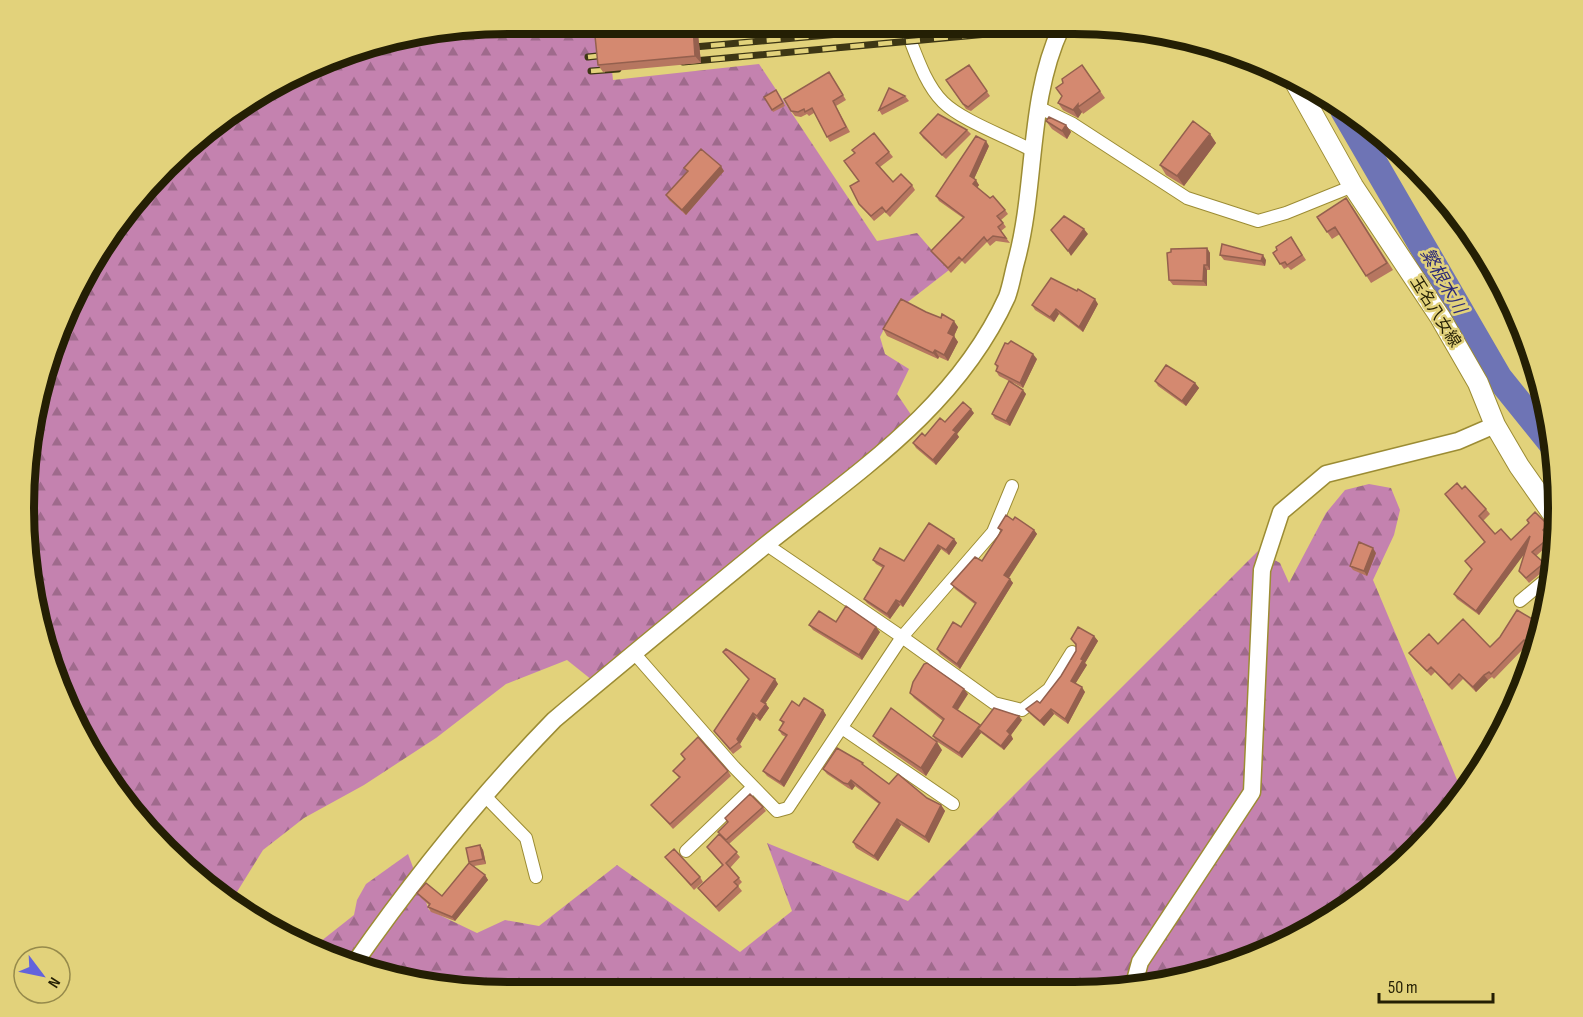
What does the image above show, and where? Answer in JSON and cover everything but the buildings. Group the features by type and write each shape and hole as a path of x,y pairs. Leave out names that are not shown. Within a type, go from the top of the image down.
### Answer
{"main road":[{"name":"玉名八女線","path":"1300,92 1353,186 1440,317 1478,383 1495,425 1519,466 1548,507"}],"street":[{"path":"908,34 922,69 943,102 986,129 1000,133 1033,151"},
{"path":"358,958 391,912 507,768 555,720 767,544 878,456 933,406 963,373 986,339 1008,294 1023,237 1038,107 1047,58 1058,34"},
{"path":"1038,107 1073,124 1187,198 1258,220 1286,213 1353,186"},
{"path":"1136,978 1140,962 1252,792 1262,570 1281,512 1326,474 1458,441 1495,425"},
{"path":"634,653 753,787 777,811 788,808 902,637 993,532 1011,486"},
{"path":"767,544 994,703 1022,710 1049,689 1072,652"},
{"path":"1520,601 1542,583"},
{"path":"842,728 953,804"},
{"path":"687,852 753,787"},
{"path":"485,796 526,838 536,878"}],"green space":[{"path":"608,34 613,80 759,64 877,241 917,233 949,270 891,315 880,337 885,354 909,369 897,394 916,422 597,684 567,660 506,684 436,738 364,785 304,818 263,850 235,896 173,844 132,797 98,746 71,690 51,631 39,570 34,508 44,416 60,356 71,327 83,299 114,245 132,220 173,173 220,132 245,114 299,83 356,60 386,51 416,44 477,36"},
{"path":"1369,484 1391,488 1400,510 1394,535 1373,580 1459,785 1431,821 1387,865 1338,903 1284,934 1227,957 1167,973 1106,981 1074,982 477,981 416,973 386,966 319,943 354,915 357,900 366,884 408,854 429,910 477,933 505,920 539,926 617,865 740,952 792,911 767,843 908,901 1258,551 1280,563 1289,583 1326,513 1345,490"}],"waterway":[{"name":"繁根木川","path":"1351,124 1499,378 1541,431"}],"railway":[{"path":"683,48 838,34"},
{"path":"683,62 987,34"},
{"path":"588,57 615,54"},
{"path":"591,71 618,69"}]}
